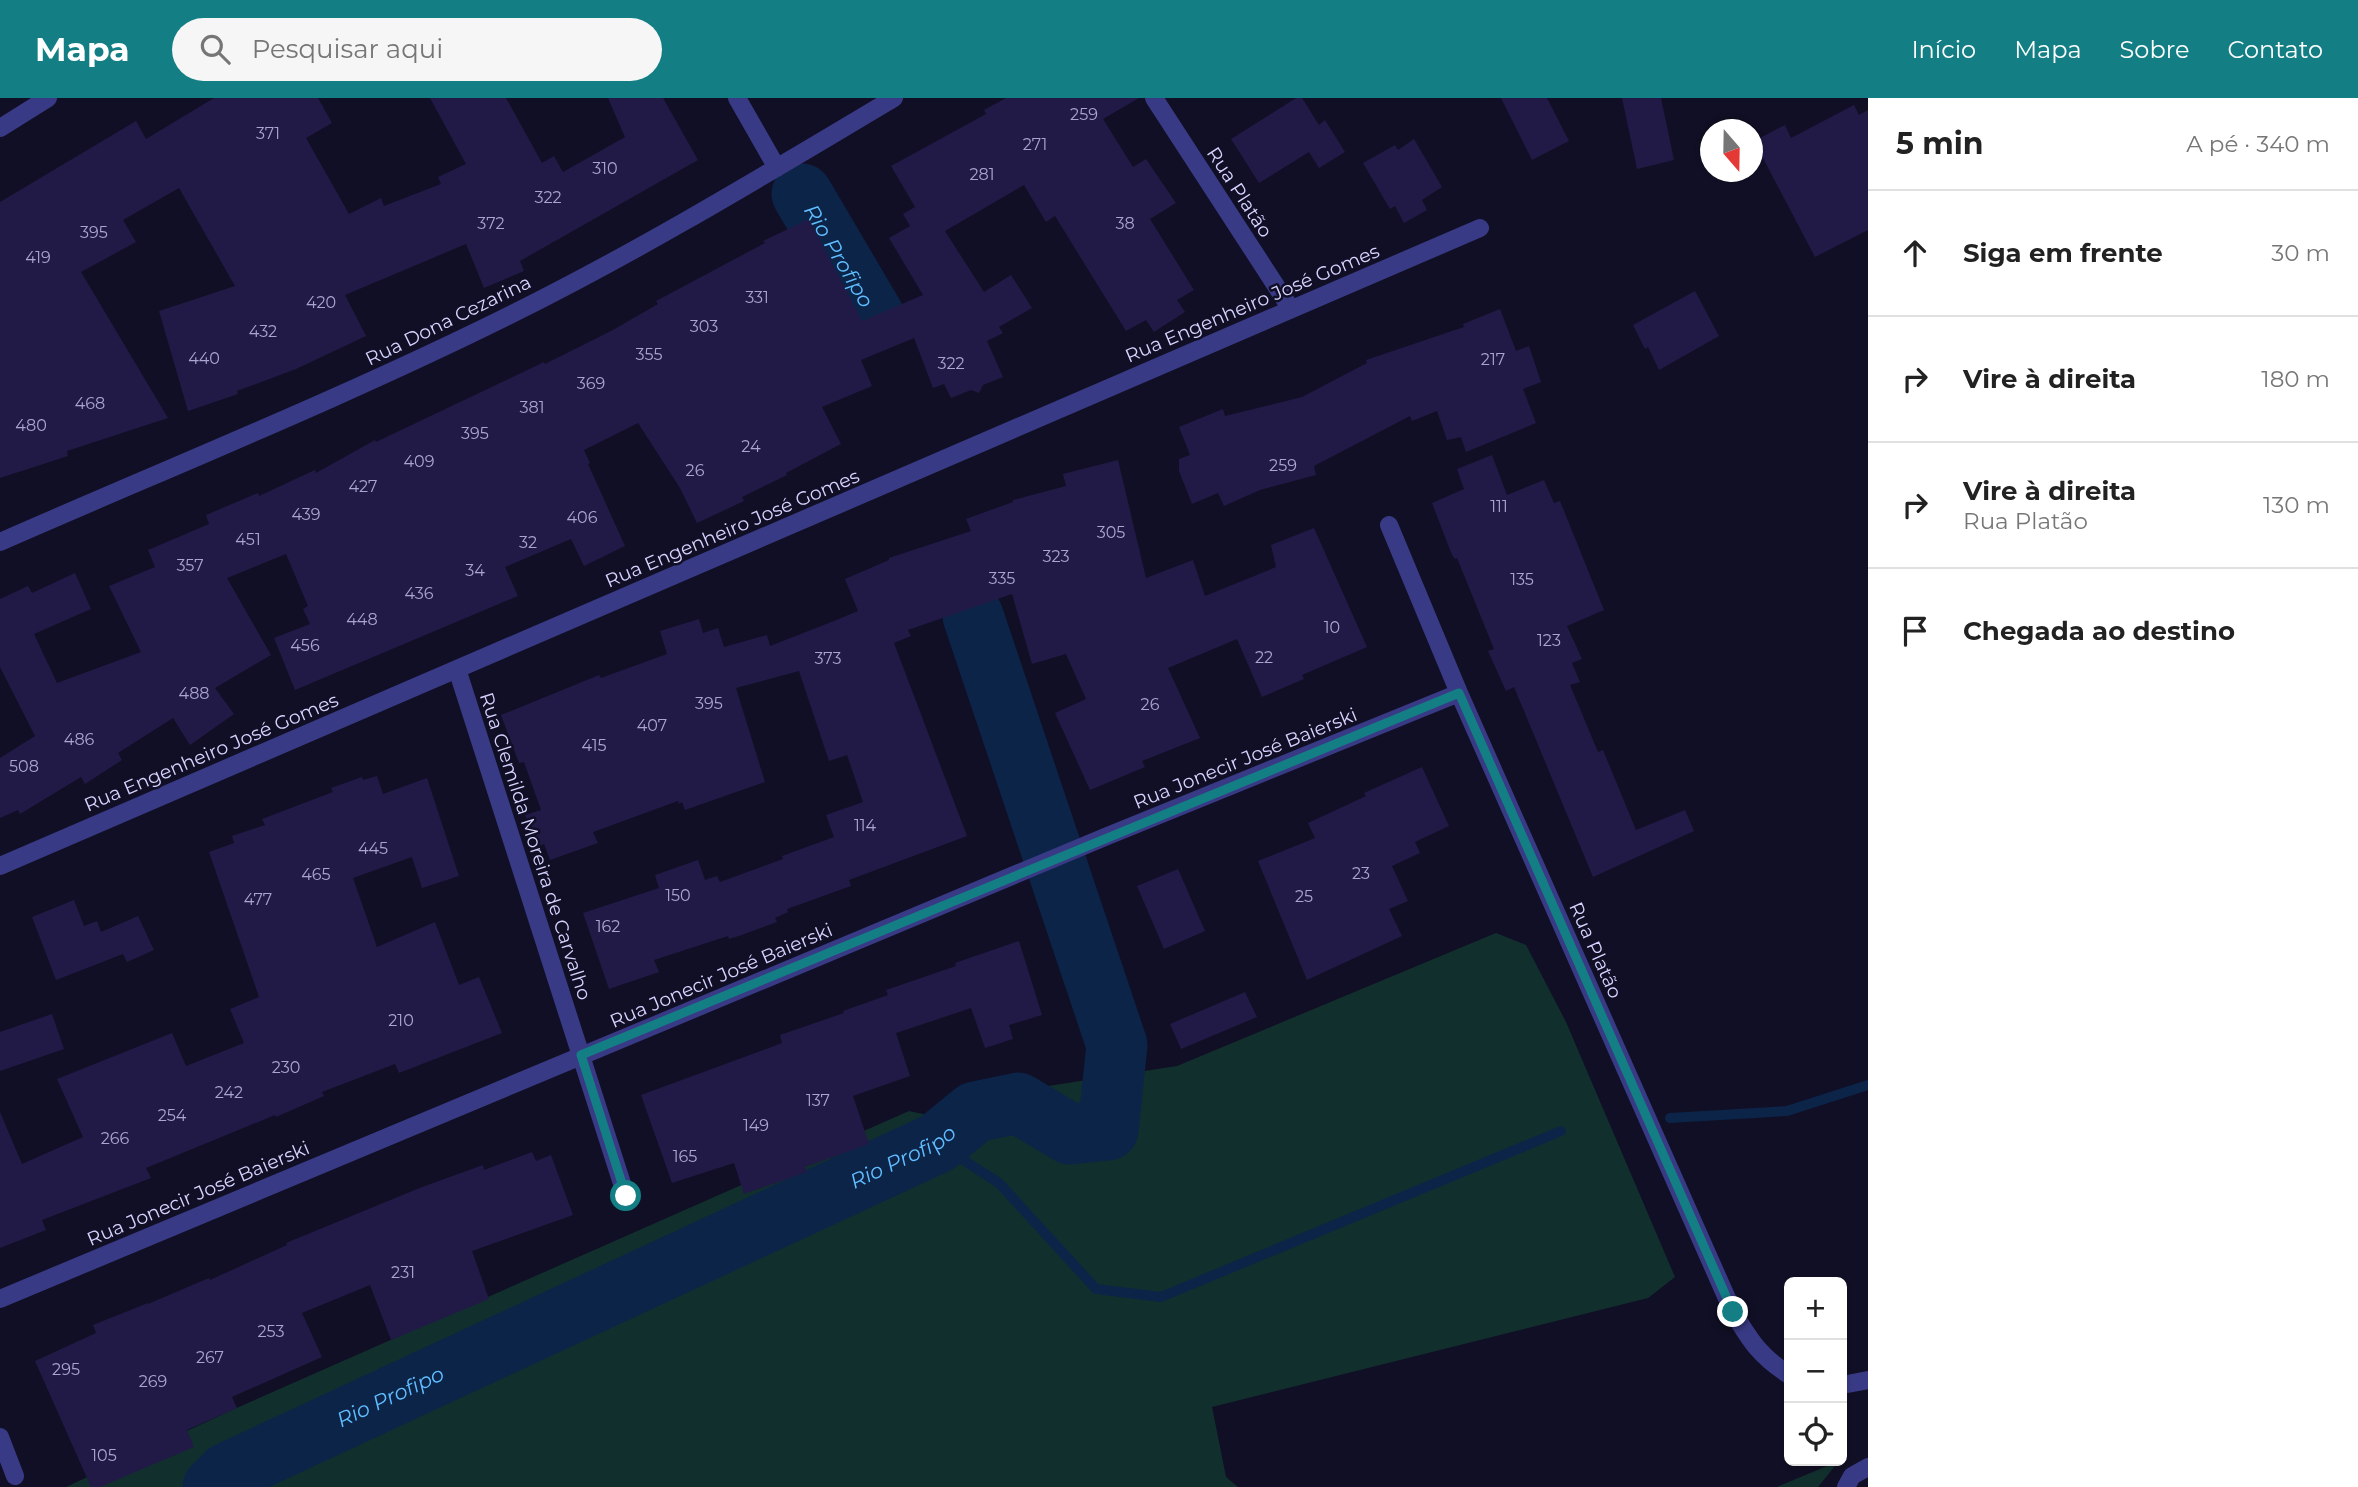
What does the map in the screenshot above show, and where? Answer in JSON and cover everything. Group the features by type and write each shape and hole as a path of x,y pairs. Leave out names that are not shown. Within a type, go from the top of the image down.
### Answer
{"street":[{"path":"0,128 48,98"},
{"path":"737,98 777,168"},
{"name":"Rua Dona Cezarina","path":"0,541 425,357 604,267 894,98"},
{"name":"Rua Platão","path":"1154,98 1291,309"},
{"name":"Rua Engenheiro José Gomes","path":"0,866 1480,228"},
{"name":"Rua Platão","path":"1389,525 1459,693 1733,1312 1753,1345 1784,1372"},
{"name":"Rua Clemilda Moreira de Carvalho","path":"457,669 626,1196"},
{"name":"Rua Jonecir José Baierski","path":"0,1299 1105,837 1459,693"},
{"path":"1847,1384 1868,1380"},
{"path":"0,1437 15,1476"},
{"path":"1846,1487 1852,1476 1868,1467"}],"green space":[{"path":"1496,933 1526,945 1566,1022 1675,1277 1648,1298 1212,1407 1226,1477 1238,1487 66,1487 232,1410 909,1111 1004,1132 1048,1086 1177,1066"},
{"path":"1827,1466 1835,1466 1818,1487 1777,1487"}],"building":[{"path":"214,98 318,98 332,123 306,138 349,214 381,198 384,206 441,184 438,177 466,164 430,98 506,98 542,163 554,156 563,172 625,137 608,98 663,98 698,160 520,261 524,271 484,288 466,244 345,295 366,336 296,369 237,391 238,394 188,411 159,311 235,286 179,188 123,220 136,242 81,272 168,418 67,451 68,456 0,478 0,202 136,121 146,139"},
{"path":"1006,98 1139,98 1103,119 1133,167 1146,159 1176,203 1150,219 1194,290 1177,300 1185,312 1154,332 1146,320 1126,331 1055,216 1046,222 1024,185 945,231 984,292 1011,275 1032,308 999,327 1003,333 987,341 1003,377 983,385 979,393 971,390 951,398 944,384 933,388 914,338 861,360 872,386 822,407 841,444 742,497 744,501 697,523 680,488 638,423 584,450 625,546 584,566 571,539 505,567 518,596 295,690 274,638 310,624 303,609 308,606 286,554 227,578 271,655 215,688 234,714 190,745 173,718 118,753 122,760 85,784 81,777 20,814 18,810 0,818 0,758 35,736 0,667 0,599 28,586 32,593 75,573 91,609 34,634 57,683 141,652 109,586 155,567 148,550 209,524 206,515 258,493 259,496 315,470 316,473 375,440 376,442 544,362 545,364 611,331 658,304 656,301 765,243 763,241 809,219 862,321 923,295 889,238 910,226 903,214 915,207 891,166 986,114 984,110"},
{"path":"1296,98 1302,98 1319,125 1325,120 1345,152 1319,168 1309,152 1259,183 1231,139"},
{"path":"1501,98 1547,98 1569,141 1532,160"},
{"path":"1622,98 1661,98 1674,160 1637,169"},
{"path":"1854,105 1859,115 1868,110 1868,230 1815,257 1763,158 1763,136 1785,125 1791,138"},
{"path":"1414,139 1442,187 1422,200 1427,210 1404,223 1395,206 1390,209 1363,163 1395,145 1398,150"},
{"path":"1695,291 1719,336 1659,370 1633,325"},
{"path":"1500,309 1516,351 1529,346 1541,382 1523,389 1536,423 1466,452 1461,437 1447,440 1437,411 1412,421 1410,416 1314,466 1316,475 1260,490 1224,506 1218,493 1192,504 1179,471 1179,459 1190,455 1179,427 1223,409 1225,416 1302,397 1367,363 1366,360 1464,327 1463,324"},
{"path":"1492,455 1507,495 1544,480 1554,503 1560,501 1604,610 1567,626 1582,659 1572,663 1580,682 1570,685 1598,752 1603,750 1636,830 1685,810 1694,831 1593,877 1514,687 1506,691 1488,651 1494,649 1432,503 1464,489 1457,469"},
{"path":"1118,460 1146,578 1193,560 1205,596 1276,567 1271,545 1314,528 1367,647 1302,675 1304,679 1262,697 1237,639 1168,668 1200,738 1142,761 1145,767 1090,790 1055,713 1086,699 1066,654 1032,664 1012,594 908,630 911,636 894,643 967,836 849,880 851,886 787,909 788,912 775,918 777,922 739,936 729,939 728,936 654,960 659,972 609,989 583,913 659,888 655,875 698,860 705,880 717,876 720,882 834,837 826,815 863,802 847,755 829,761 799,671 736,688 765,782 685,810 682,802 679,804 678,801 593,832 598,843 550,860 544,844 536,847 525,815 541,810 524,762 519,763 501,715 599,675 601,678 667,654 660,631 699,619 703,633 718,628 724,647 767,635 770,646 834,621 858,611 845,579 889,558 971,531 966,519 1013,500 1066,486 1063,474"},
{"path":"1422,767 1449,826 1415,842 1420,853 1392,866 1408,901 1389,909 1402,936 1307,980 1258,861 1315,838 1308,823 1366,796 1364,793"},
{"path":"377,776 383,794 427,778 459,876 422,888 412,857 353,878 377,947 435,922 459,985 479,977 502,1033 399,1073 395,1064 322,1092 324,1096 276,1117 275,1115 146,1168 151,1178 42,1220 46,1230 0,1248 0,1112 22,1164 83,1137 57,1079 172,1033 186,1066 244,1043 230,1009 259,997 209,852 234,843 232,836 265,825 262,819 333,792 331,788 362,777 363,780"},
{"path":"1178,869 1205,931 1164,949 1137,886"},
{"path":"74,900 84,926 97,921 101,932 138,916 154,950 127,962 123,954 56,980 32,917"},
{"path":"1019,941 1042,1015 1009,1025 1013,1039 985,1048 971,1008 896,1033 910,1076 853,1096 869,1144 805,1167 807,1172 744,1194 734,1163 672,1183 641,1095 782,1043 780,1035 888,995 886,990"},
{"path":"1245,992 1257,1017 1181,1049 1170,1024"},
{"path":"52,1014 64,1049 0,1071 0,1032"},
{"path":"532,1152 536,1161 551,1155 573,1215 472,1251 489,1299 391,1340 370,1285 302,1313 322,1357 232,1397 237,1408 187,1430 194,1447 100,1487 91,1487 35,1361 96,1333 93,1325 209,1278 210,1280 287,1245 286,1243 422,1187 483,1165 484,1170"}],"waterway":[{"name":"Rio Profipo","path":"802,194 875,318"},
{"name":"Rio Profipo","path":"213,1487 227,1473 937,1143 975,1112 1018,1103 1070,1134 1108,1130 1117,1045 973,616"},
{"path":"1670,1118 1787,1111 1868,1085"},
{"path":"937,1143 999,1183 1096,1289 1161,1297 1561,1131"}],"route":[{"path":"626,1196 581,1055 1459,693 1733,1312"}]}
